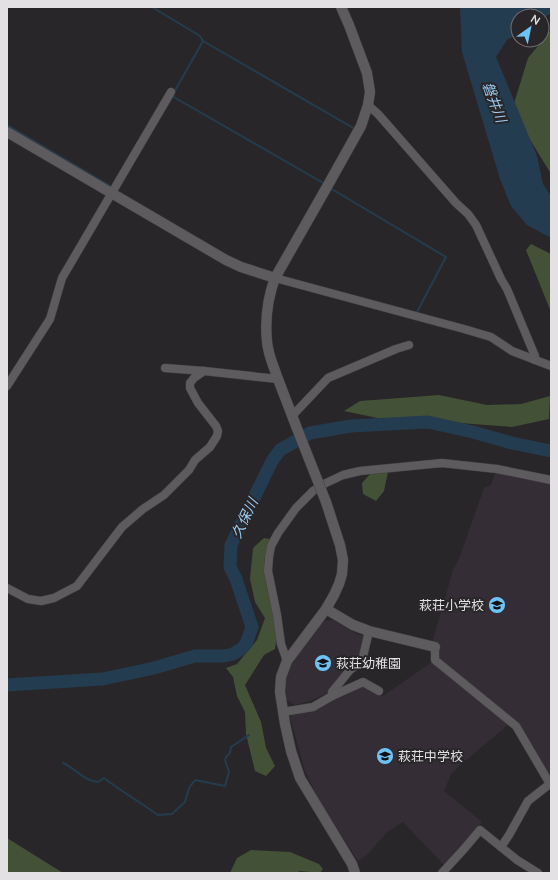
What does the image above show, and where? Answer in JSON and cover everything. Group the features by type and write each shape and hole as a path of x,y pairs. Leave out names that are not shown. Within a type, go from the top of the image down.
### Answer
{"street":[{"path":"341,7 367,73 370,92 368,105 361,126 275,278 270,291 266,327 270,357 326,502 340,545 343,560 342,574 334,595 326,609 287,661 281,677 280,692 283,712 291,751 300,778 352,864 355,873"},
{"path":"7,386 50,318 62,278 171,92"},
{"path":"368,105 378,114 456,203 468,214 476,225 507,289 535,356 534,360"},
{"path":"7,132 226,260 275,278 464,329 491,338 512,351 551,366"},
{"path":"292,416 328,378 396,349 410,345"},
{"path":"165,368 278,379"},
{"path":"7,588 28,599 41,601 54,598 76,586 122,528 143,509 164,495 189,470 195,460 210,447 217,436 218,431 216,426 198,403 190,388 190,383 194,378 204,371"},
{"path":"287,661 281,644 268,571 269,557 271,546 278,533 296,508 313,491 343,475 360,471 442,463 497,470 551,480"},
{"path":"326,609 353,625 369,631 435,647 435,660 516,726 550,784 528,802 501,847"},
{"path":"332,696 332,692 350,670 362,661 369,631"},
{"path":"283,712 313,707 332,696 363,682 378,691"},
{"path":"442,873 480,830 517,860 538,873"}],"shaded area":[{"name":"萩荘小学校","path":"495,473 537,479 551,484 551,775 544,773 518,722 477,691 432,653 433,640 453,570 459,559 484,488 491,485"},
{"name":"萩荘幼稚園","path":"333,620 357,634 365,636 360,658 350,666 327,693 310,701 295,705 286,699 286,678 291,665 322,621"},
{"name":"萩荘中学校","path":"432,662 510,723 451,774 444,791 482,822 445,866 403,822 387,832 368,854 358,861 319,800 305,771 290,717 294,713 363,685 383,696"}],"green space":[{"path":"551,30 551,174 512,110 528,58 536,48 550,48"},
{"path":"531,244 551,254 551,312 526,250"},
{"path":"439,395 487,405 521,404 550,396 549,419 512,427 387,420 344,411 360,401"},
{"path":"388,472 384,491 376,501 363,494 362,483 371,473"},
{"path":"264,538 270,539 264,561 277,636 275,649 264,655 245,685 261,722 266,748 275,766 266,776 255,771 246,734 245,712 237,696 233,677 226,668 237,664 257,640 265,618 255,602 250,579 253,548"},
{"path":"7,838 63,873 7,873"},
{"path":"251,850 290,852 319,864 323,869 320,873 300,871 296,873 230,873 237,858"}],"water":[{"name":"磐井川","path":"460,7 551,7 550,14 550,8 510,8 510,38 507,40 496,57 537,156 543,184 551,196 551,238 527,225 511,206 500,179 462,52"}],"waterway":[{"path":"152,7 200,36 203,41 355,129"},
{"path":"203,41 172,96 325,184"},
{"path":"7,125 112,187"},
{"path":"330,188 446,257 417,312"},
{"name":"久保川","path":"7,685 103,679 154,668 195,656 224,656 233,654 241,649 246,644 252,627 236,579 230,567 231,545 272,461 280,450 310,433 351,426 428,422 551,451"},
{"path":"63,763 84,777 93,781 98,782 104,778 158,815 172,814 185,802 189,788 195,780 225,786 229,772 225,760 226,757 230,753 231,747 249,735"}],"place":[{"name":"萩荘小学校","path":"497,605"},
{"name":"萩荘幼稚園","path":"323,663"},
{"name":"萩荘中学校","path":"385,756"}]}
